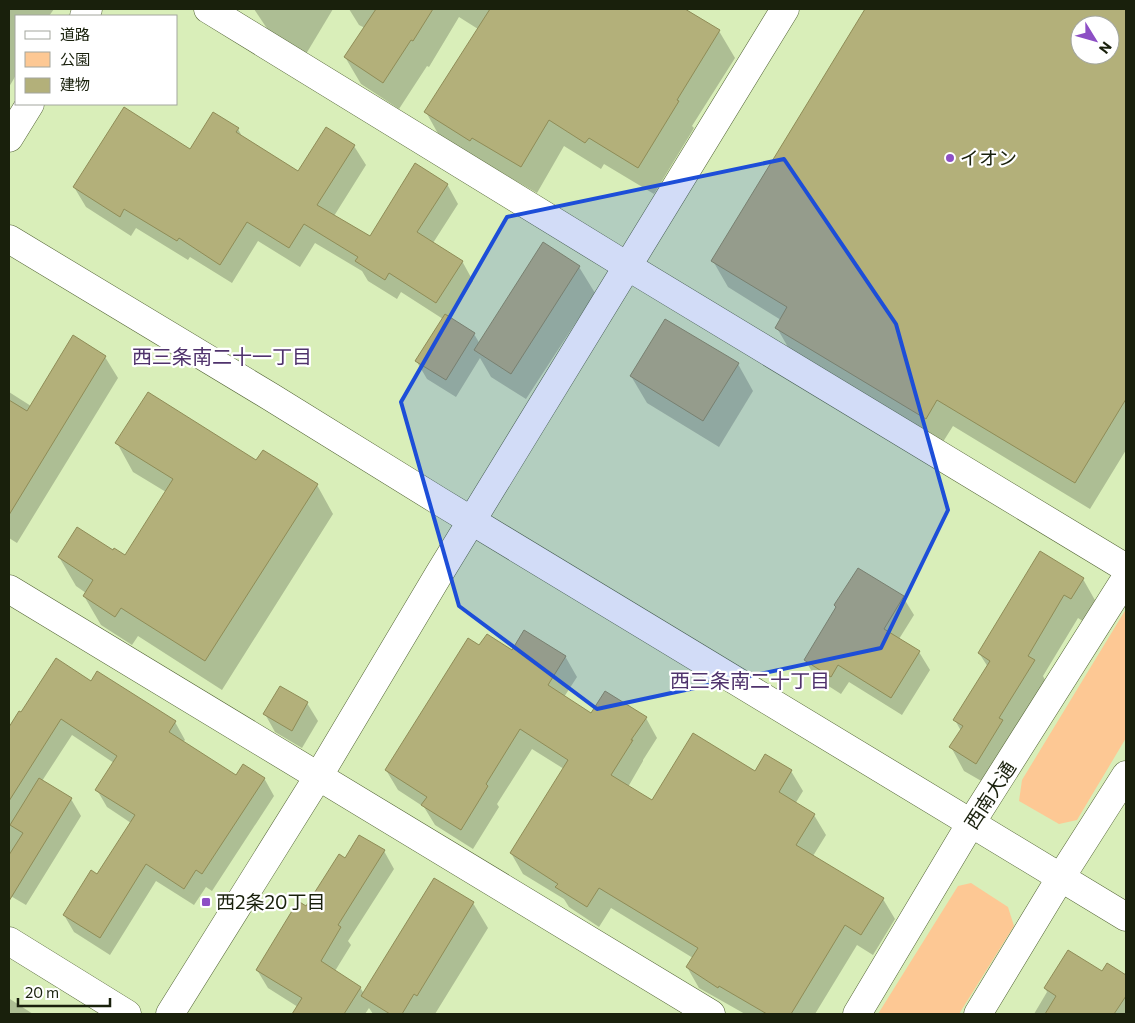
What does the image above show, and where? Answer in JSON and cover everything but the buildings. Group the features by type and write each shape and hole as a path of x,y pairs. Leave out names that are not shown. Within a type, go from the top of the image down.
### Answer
{"street":[{"path":"208,9 627,266 1126,568"},
{"path":"170,1014 318,777 471,520 784,9"},
{"path":"9,138 29,105"},
{"path":"9,239 1126,917"},
{"name":"西南大通","path":"857,1014 971,824 1126,578"},
{"path":"9,589 712,1014"},
{"path":"978,1014 1061,877 1126,775"},
{"path":"9,941 127,1014"}],"highlighted area":[{"path":"784,159 896,324 948,510 881,648 597,709 459,606 401,402 507,217"}],"green space":[{"path":"1126,609 1126,738 1077,820 1059,824 1019,801 1022,780"},
{"path":"971,883 1008,907 1014,926 959,1014 878,1014 958,886"}],"place":[{"name":"イオン","path":"950,158"},
{"name":"西2条20丁目","path":"206,902"}],"district":[{"name":"西三条南二十一丁目","path":"222,357"},
{"name":"西三条南二十丁目","path":"750,681"}]}
